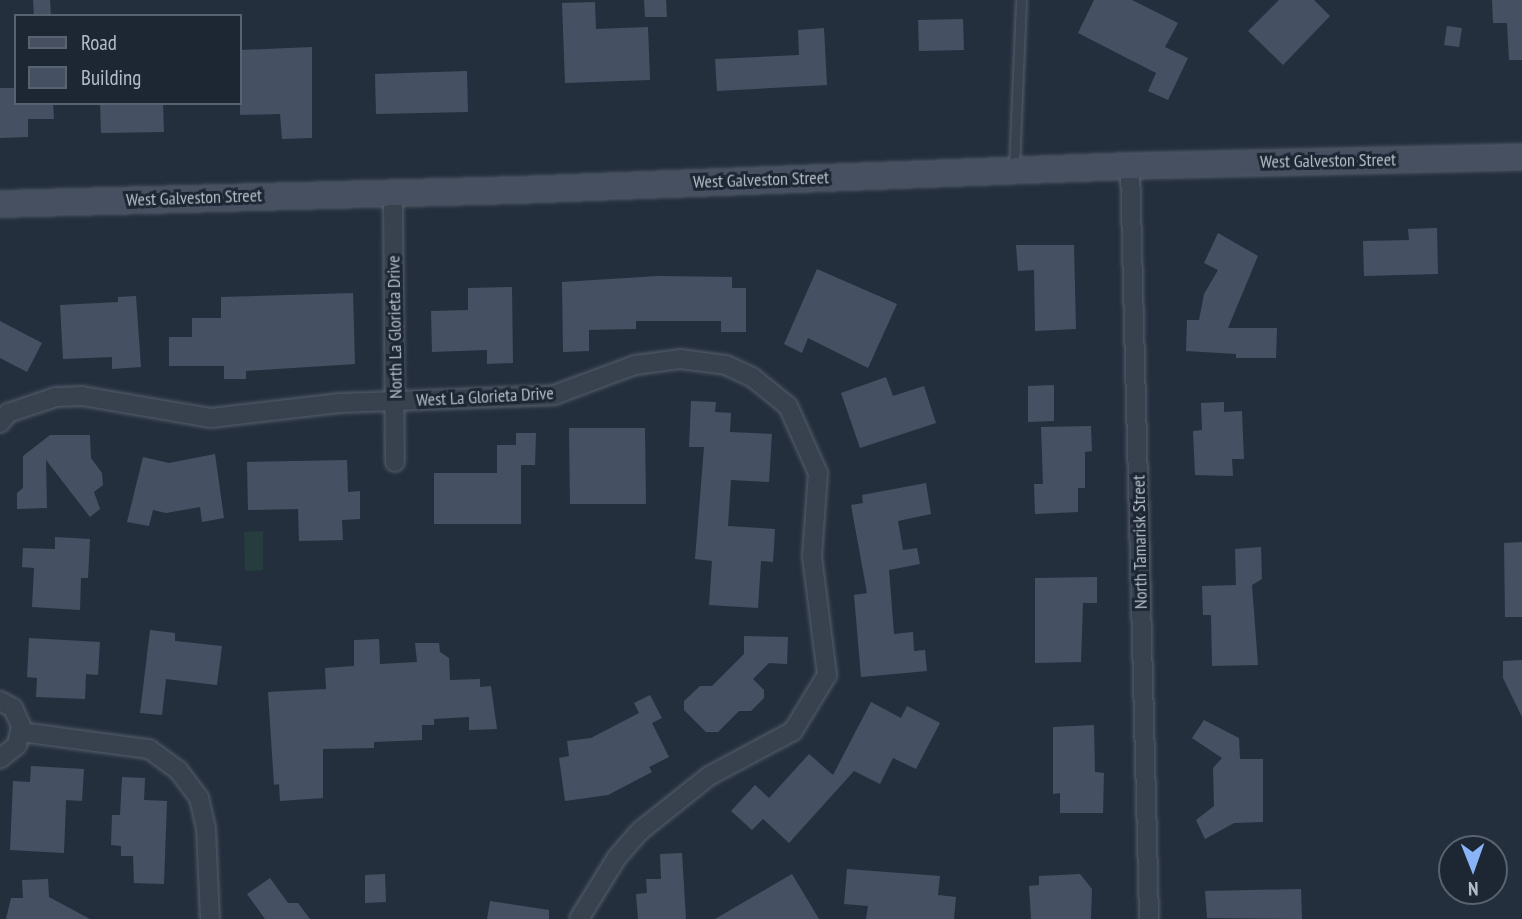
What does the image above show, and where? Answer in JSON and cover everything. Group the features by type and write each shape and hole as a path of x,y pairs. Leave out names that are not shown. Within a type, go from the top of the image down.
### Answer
{"street":[{"name":"West Galveston Street","path":"0,204 1130,166 1522,157"},
{"name":"North Tamarisk Street","path":"1130,166 1149,919"},
{"name":"North La Glorieta Drive","path":"393,192 395,462"},
{"name":"West La Glorieta Drive","path":"0,423 8,414 56,397 82,396 211,418 340,403 554,395 635,365 680,359 726,365 752,377 788,406 818,473 813,556 827,675 809,711 793,731 709,776 669,804 616,859 579,919"},
{"path":"0,701 13,708 21,732 17,745 0,759"},
{"path":"21,732 114,740 149,749 178,770 198,797 206,828 210,919"}],"lane":[{"path":"1014,170 1021,0"}],"green space":[{"path":"263,531 263,570 245,571 244,532"}],"building":[{"path":"33,0 50,0 51,14 34,14"},
{"path":"644,0 666,0 667,17 645,17"},
{"path":"1094,0 1132,0 1178,23 1165,47 1188,58 1168,100 1148,91 1156,73 1078,33"},
{"path":"1279,0 1314,0 1330,16 1283,65 1248,31"},
{"path":"1492,0 1522,0 1522,60 1509,60 1507,23 1493,23"},
{"path":"595,2 596,29 648,27 650,80 565,83 562,3"},
{"path":"963,19 964,50 919,51 918,20"},
{"path":"1447,26 1462,28 1459,47 1444,45"},
{"path":"824,28 827,85 717,91 715,59 799,55 798,30"},
{"path":"312,47 312,138 282,139 280,114 240,115 242,50"},
{"path":"467,71 468,112 376,114 375,74"},
{"path":"0,88 14,88 14,105 53,105 54,119 28,119 28,137 0,138"},
{"path":"100,105 163,105 164,132 101,133"},
{"path":"1437,228 1438,274 1364,276 1363,241 1409,240 1408,229"},
{"path":"1218,233 1258,256 1228,328 1277,328 1276,358 1236,358 1236,354 1186,351 1187,320 1199,320 1204,294 1218,270 1204,263"},
{"path":"1016,245 1074,245 1076,329 1035,331 1034,270 1018,271"},
{"path":"817,269 897,304 868,368 808,338 802,353 784,344"},
{"path":"658,276 732,277 732,288 746,288 746,332 721,332 721,321 636,321 636,329 589,330 589,351 563,352 562,282"},
{"path":"512,287 513,363 487,364 487,350 432,352 431,311 468,310 468,288"},
{"path":"353,293 355,364 246,371 246,379 224,379 224,366 169,366 169,337 192,337 192,318 221,318 221,297"},
{"path":"136,296 141,367 112,369 112,357 63,359 60,305 118,302 118,297"},
{"path":"0,321 42,343 27,372 0,358"},
{"path":"886,377 893,396 924,386 936,423 860,448 841,393"},
{"path":"1054,385 1054,421 1028,422 1028,386"},
{"path":"691,401 716,402 715,412 731,413 730,432 772,434 769,482 731,480 728,526 775,529 773,562 761,561 758,608 709,605 712,561 695,559 704,447 689,447"},
{"path":"1224,402 1224,412 1242,411 1244,459 1232,459 1233,476 1195,475 1193,431 1202,430 1201,403"},
{"path":"1091,426 1092,451 1085,452 1085,488 1078,488 1078,512 1035,514 1034,484 1043,484 1041,427"},
{"path":"569,428 645,428 646,504 570,504"},
{"path":"516,433 536,433 535,465 521,465 521,524 434,524 434,473 497,473 497,445 516,445"},
{"path":"50,435 90,435 91,458 102,473 103,485 94,492 100,509 90,517 46,460 47,508 17,509 17,493 23,488 23,456"},
{"path":"215,454 224,518 202,522 200,507 166,513 153,510 149,526 127,522 143,457 169,463"},
{"path":"347,460 348,492 360,491 360,519 342,520 343,540 299,541 298,509 248,510 247,462"},
{"path":"926,483 931,514 898,521 903,550 917,548 920,564 889,570 894,634 913,632 914,651 925,650 927,671 861,677 854,595 867,593 851,505 863,503 862,495"},
{"path":"55,537 90,539 88,578 81,578 80,610 32,607 34,568 22,567 23,548 55,549"},
{"path":"1522,542 1522,617 1505,617 1504,543"},
{"path":"1261,547 1262,579 1252,585 1258,665 1212,666 1211,615 1203,615 1202,586 1236,585 1235,549"},
{"path":"1097,577 1097,603 1083,603 1081,662 1035,663 1035,578"},
{"path":"150,630 175,633 175,641 222,646 217,685 166,679 162,715 140,713"},
{"path":"744,636 788,637 787,664 769,663 753,679 764,690 764,698 751,711 739,711 718,732 706,732 684,710 684,701 700,686 712,686 744,654"},
{"path":"29,638 100,642 98,675 86,674 85,699 36,697 37,678 27,677"},
{"path":"379,639 380,664 417,662 415,643 439,643 440,652 449,658 450,680 480,679 480,687 491,686 497,729 469,730 469,717 434,719 434,725 422,725 422,740 374,742 374,748 323,749 323,798 280,801 279,784 274,785 268,692 326,689 325,668 354,666 354,640"},
{"path":"1522,660 1522,717 1503,678 1503,661"},
{"path":"650,695 662,718 652,723 669,757 649,767 652,772 608,795 565,801 559,758 569,756 567,741 591,738 639,713 634,703"},
{"path":"871,702 901,718 907,706 940,723 916,769 893,758 880,784 854,771 789,843 763,819 752,830 731,811 755,785 769,798 809,754 833,775"},
{"path":"1204,720 1239,738 1240,759 1263,759 1263,822 1234,823 1205,839 1196,820 1214,806 1213,768 1222,758 1192,738"},
{"path":"1094,725 1095,772 1104,773 1103,813 1060,813 1060,793 1053,794 1053,727"},
{"path":"31,766 84,769 82,801 66,800 64,853 10,850 13,781 30,782"},
{"path":"122,777 145,778 144,800 167,801 164,884 134,883 133,856 121,856 121,846 111,845 112,815 120,815"},
{"path":"682,853 686,919 638,919 636,894 647,893 646,879 661,879 660,854"},
{"path":"847,869 940,876 938,895 956,897 954,919 866,919 868,906 844,904"},
{"path":"385,874 386,902 365,903 365,875"},
{"path":"792,874 819,919 715,919"},
{"path":"1080,874 1092,889 1091,919 1031,919 1029,886 1039,885 1039,876"},
{"path":"270,878 288,903 298,903 310,919 265,919 247,894"},
{"path":"48,879 49,897 90,919 6,919 11,898 23,898 22,880"},
{"path":"1301,889 1302,919 1207,918 1205,891"},
{"path":"490,901 549,910 549,919 487,919"}]}
